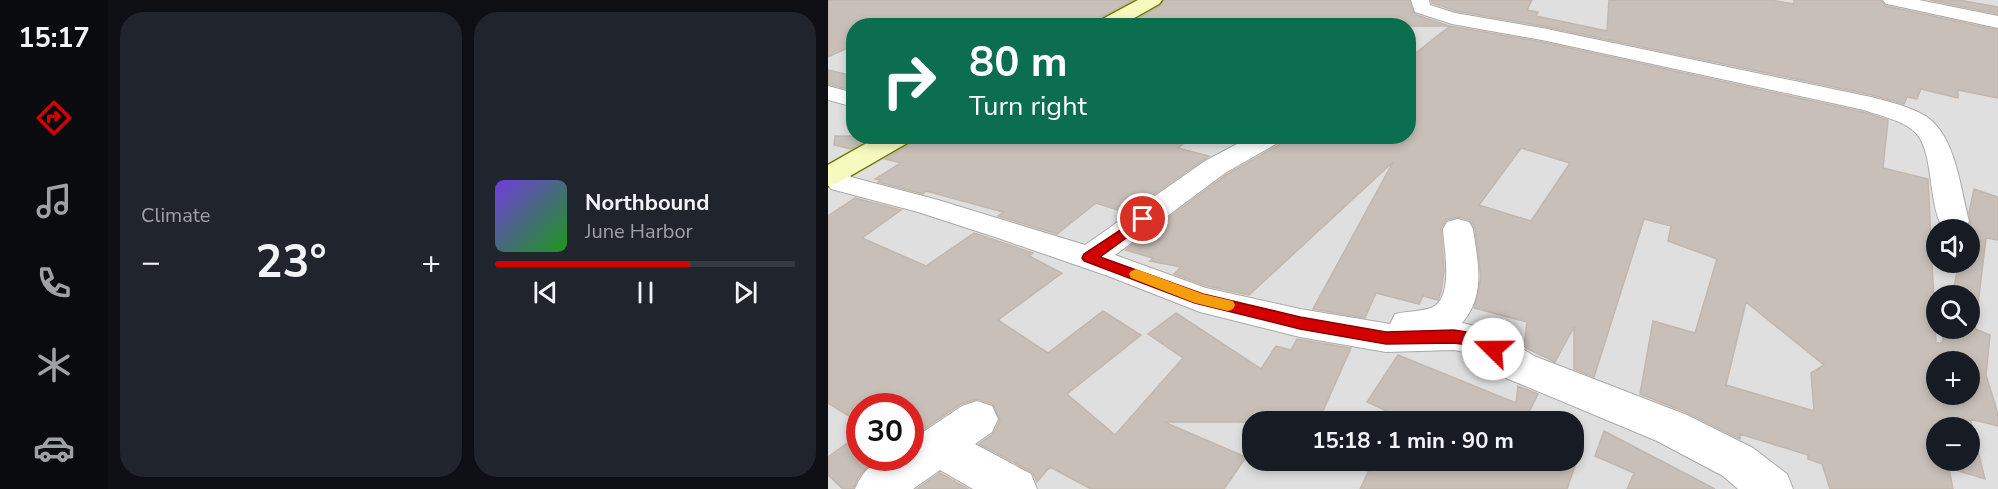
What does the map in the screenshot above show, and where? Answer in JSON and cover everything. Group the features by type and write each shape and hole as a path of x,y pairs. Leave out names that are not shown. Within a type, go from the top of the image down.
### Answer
{"main road":[{"path":"1119,18 1152,0"},
{"path":"831,175 886,144"}],"street":[{"path":"1420,0 1422,8 1452,18 1542,34 1871,104 1899,115 1926,129 1938,160 1953,219"},
{"path":"1892,0 1998,22"},
{"path":"828,93 846,98"},
{"path":"1089,258 1215,167 1257,144"},
{"path":"831,175 841,183 928,206 1089,258 1200,299 1300,323 1386,338 1454,336 1479,340 1520,367 1672,428 1738,462 1771,489"},
{"path":"1359,333 1437,321 1453,312 1462,294 1458,229"},
{"path":"877,489 977,419"},
{"path":"938,446 1016,489"}],"shaded area":[{"path":"828,0 1998,0 1998,489 828,489"}],"building":[{"path":"828,0 1133,0 1100,18 846,18 846,49 828,57"},
{"path":"1164,0 1409,0 1414,14 1449,26 1416,26 1416,18 1139,18 1160,6"},
{"path":"1431,0 1532,0 1527,10 1538,12 1536,16 1607,31 1609,0 1770,0 1794,4 1794,0 1881,0 1886,6 1998,30 1998,98 1958,90 1958,98 1921,89 1917,99 1907,97 1904,104 1872,95 1542,26 1456,11 1432,3"},
{"path":"1930,0 1959,0 1998,7 1998,14"},
{"path":"1450,26 1542,42 1863,112 1888,120 1883,168 1928,179 1930,219 1926,219 1926,273 1933,273 1933,285 1926,285 1926,339 1936,339 1936,343 1942,343 1943,339 1980,339 1980,331 1990,335 1986,375 1998,414 1998,426 1980,422 1980,417 1926,417 1926,471 1950,471 1953,489 1830,489 1822,464 1808,459 1808,455 1740,434 1740,439 1688,413 1640,394 1653,321 1695,333 1717,259 1668,241 1671,226 1644,219 1594,377 1574,369 1574,327 1555,362 1524,347 1527,322 1474,308 1481,278 1475,229 1470,220 1459,217 1446,220 1441,228 1444,271 1438,300 1423,296 1419,304 1376,293 1365,318 1313,309 1393,162 1249,295 1207,286 1174,274 1181,267 1150,261 1153,258 1125,250 1226,175 1280,144 1416,144 1416,53","holes":["1521,148 1570,163 1531,221 1479,205","1746,302 1824,365 1811,373 1814,411 1726,385"]},
{"path":"828,70 846,74 846,89 828,84"},
{"path":"835,136 846,136 846,144 860,144 851,149 834,145"},
{"path":"910,144 1183,144 1178,148 1209,156 1127,213 1096,203 1057,234 998,216 1003,212 926,191 923,194 878,182 881,180 875,179 901,163 885,159"},
{"path":"1974,189 1998,197 1998,240 1986,238 1980,288 1980,285 1954,285 1957,273 1980,273 1980,219 1970,219 1969,213"},
{"path":"855,198 901,210 862,238 926,266 974,233 1033,253 1029,256 1062,273 998,320 1048,353 1103,311 1141,335 1067,394 1115,435 1183,358 1148,334 1176,313 1261,369 1276,346 1291,350 1297,339 1351,348 1323,411 1242,411 1242,422 1164,422 1242,455 1242,463 1224,489 1091,489 1050,467 1037,482 1032,472 979,444 993,434 1000,420 993,404 978,399 961,404 924,429 924,393 846,393 846,414 828,403 828,216"},
{"path":"1398,355 1516,403 1518,386 1538,394 1530,411 1387,411 1367,402"},
{"path":"1604,431 1715,489 1627,489 1634,473 1595,456"},
{"path":"846,444 846,471 864,471 853,489 843,489 828,475 828,457"},
{"path":"1980,459 1985,479 1959,471 1980,471"},
{"path":"1369,471 1573,471 1567,489 1360,489"},
{"path":"940,473 968,489 917,489"}],"slow traffic":[{"path":"1136,274 1200,299 1228,305"}],"route":[{"path":"1143,219 1089,258 1200,299 1300,323 1386,338 1454,336 1479,340 1493,349"}]}
